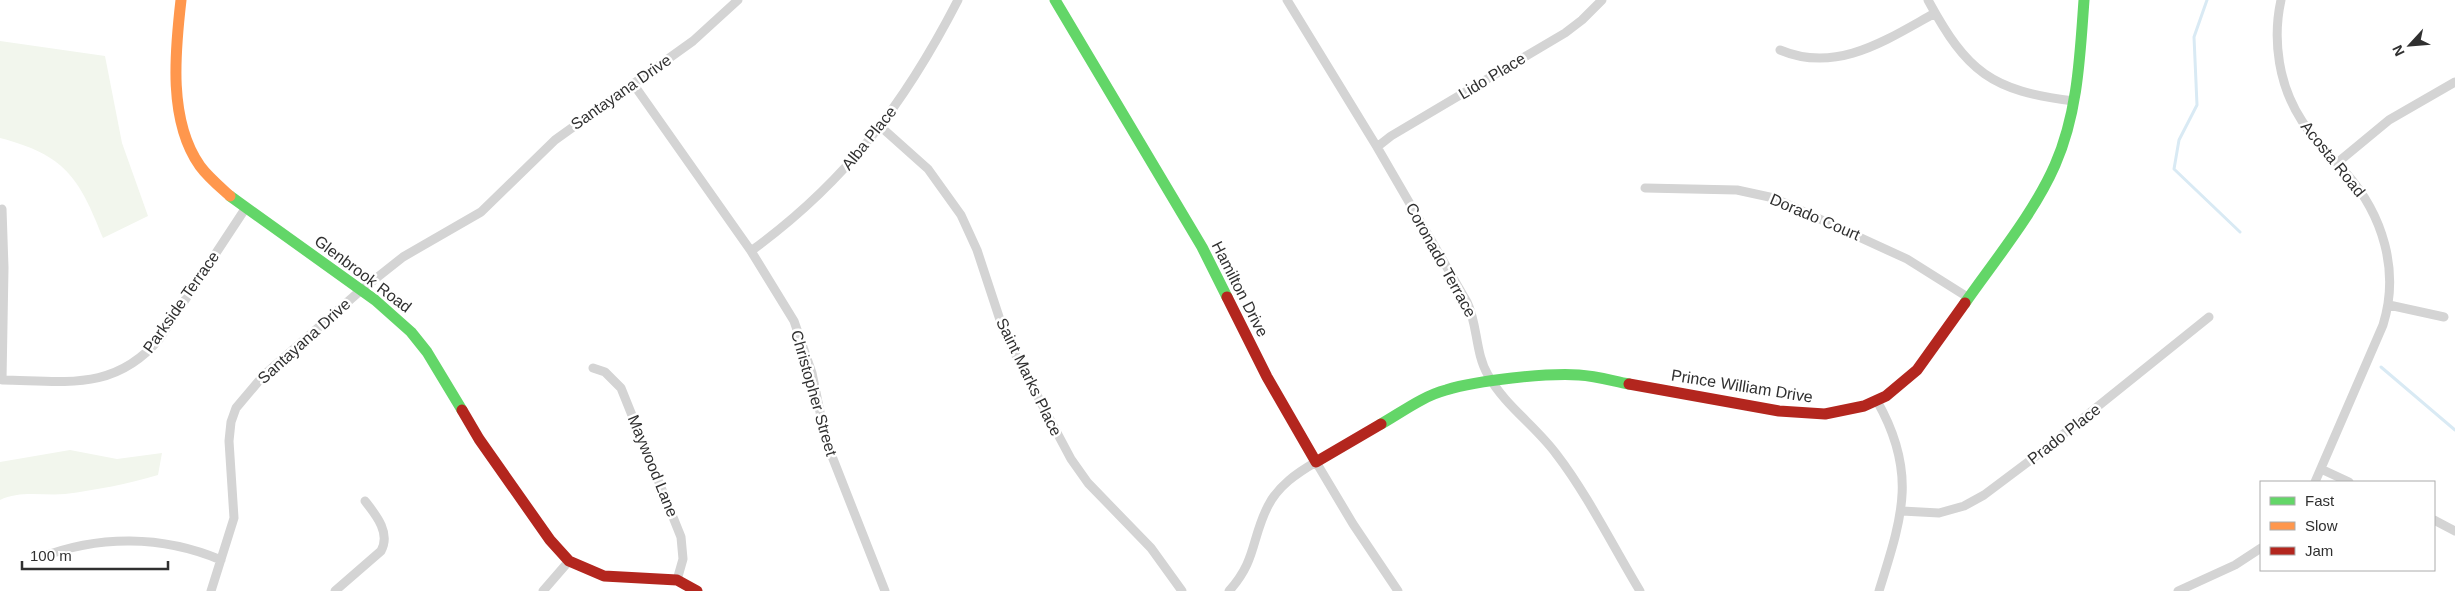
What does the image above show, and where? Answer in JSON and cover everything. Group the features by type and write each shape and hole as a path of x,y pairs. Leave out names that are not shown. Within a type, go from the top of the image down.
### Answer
{"street":[{"name":"Glenbrook Road","path":"181,0 176,44 179,114 184,136 200,166 245,208 375,300 421,343 479,439 550,540 569,561 604,576 677,580 697,591"},
{"name":"Santayana Drive","path":"210,591 234,518 229,441 231,422 236,408 263,376 360,290 403,257 481,212 555,140 693,41 738,0"},
{"name":"Alba Place","path":"751,251 785,227 813,202 881,127 922,67 958,0"},
{"name":"Hamilton Drive","path":"1055,0 1202,247 1267,377 1316,462 1358,532 1398,591"},
{"name":"Coronado Terrace","path":"1287,0 1377,147 1468,302 1475,322 1482,362 1492,382 1514,410 1557,454 1640,591"},
{"name":"Lido Place","path":"1377,147 1391,136 1565,33 1582,20 1602,0"},
{"path":"1928,0 1966,59 1991,80 2017,90 2074,101"},
{"name":"Prince William Drive","path":"1229,591 1245,571 1251,558 1265,512 1273,498 1286,483 1316,462 1430,396 1457,387 1492,382 1580,375 1810,415 1851,410 1876,401 1893,391 1917,370 1969,298 2047,180 2061,148 2074,101 2084,0"},
{"name":"Acosta Road","path":"2281,0 2277,42 2287,91 2301,120 2367,201 2382,232 2389,263 2389,305 2373,349 2315,481"},
{"path":"1780,50 1807,59 1846,55 1883,42 1935,13"},
{"path":"2337,162 2389,120 2455,82"},
{"name":"Christopher Street","path":"634,85 751,251 785,304 802,340 812,373 826,441 885,591"},
{"name":"Saint Marks Place","path":"881,127 928,169 960,215 977,250 1006,335 1071,459 1095,490 1151,548 1182,591"},
{"name":"Dorado Court","path":"1645,188 1737,190 1774,198 1907,259 1969,298"},
{"name":"Parkside Terrace","path":"2,209 4,239 2,380 61,381 88,380 114,374 136,363 147,354 160,338 245,208"},
{"path":"2389,305 2444,317"},
{"name":"Prado Place","path":"1902,511 1939,513 1964,506 1984,495 2036,456 2209,317"},
{"name":"Maywood Lane","path":"593,368 605,372 621,388 681,537 683,559 677,580"},
{"path":"1876,401 1890,427 1899,453 1903,482 1902,511 1879,591"},
{"path":"2321,469 2347,481"},
{"path":"335,591 382,551 384,545 384,532 376,514 365,501"},
{"path":"2435,521 2455,531"},
{"path":"39,558 59,550 132,540 183,547 221,560"},
{"path":"2178,591 2234,565 2260,549"},
{"path":"543,591 569,561"}],"shaded area":[{"path":"0,41 105,56 122,143 148,216 103,238 86,199 67,172 55,161 40,152 0,138"},
{"path":"70,450 117,459 162,453 158,475 89,491 65,494 24,494 0,500 0,462"}],"waterway":[{"path":"2207,0 2194,37 2197,105 2179,140 2174,169 2240,232"},
{"path":"2381,367 2455,430"}],"traffic: fast":[{"path":"1055,0 1202,247 1227,297"},
{"path":"1965,303 2036,201 2063,145 2077,84 2084,0"},
{"path":"230,196 375,300 411,332 427,352 462,410"},
{"path":"1381,424 1429,396 1476,383 1549,375 1579,375 1629,384"}],"traffic: slow":[{"path":"181,0 177,42 176,86 183,128 190,148 200,166 230,196"}],"traffic: jam":[{"path":"1227,297 1267,377 1316,462 1381,424"},
{"path":"1629,384 1779,411 1825,414 1864,406 1886,396 1917,370 1965,303"},
{"path":"462,410 479,439 550,540 569,561 604,576 677,580 697,591"}]}
